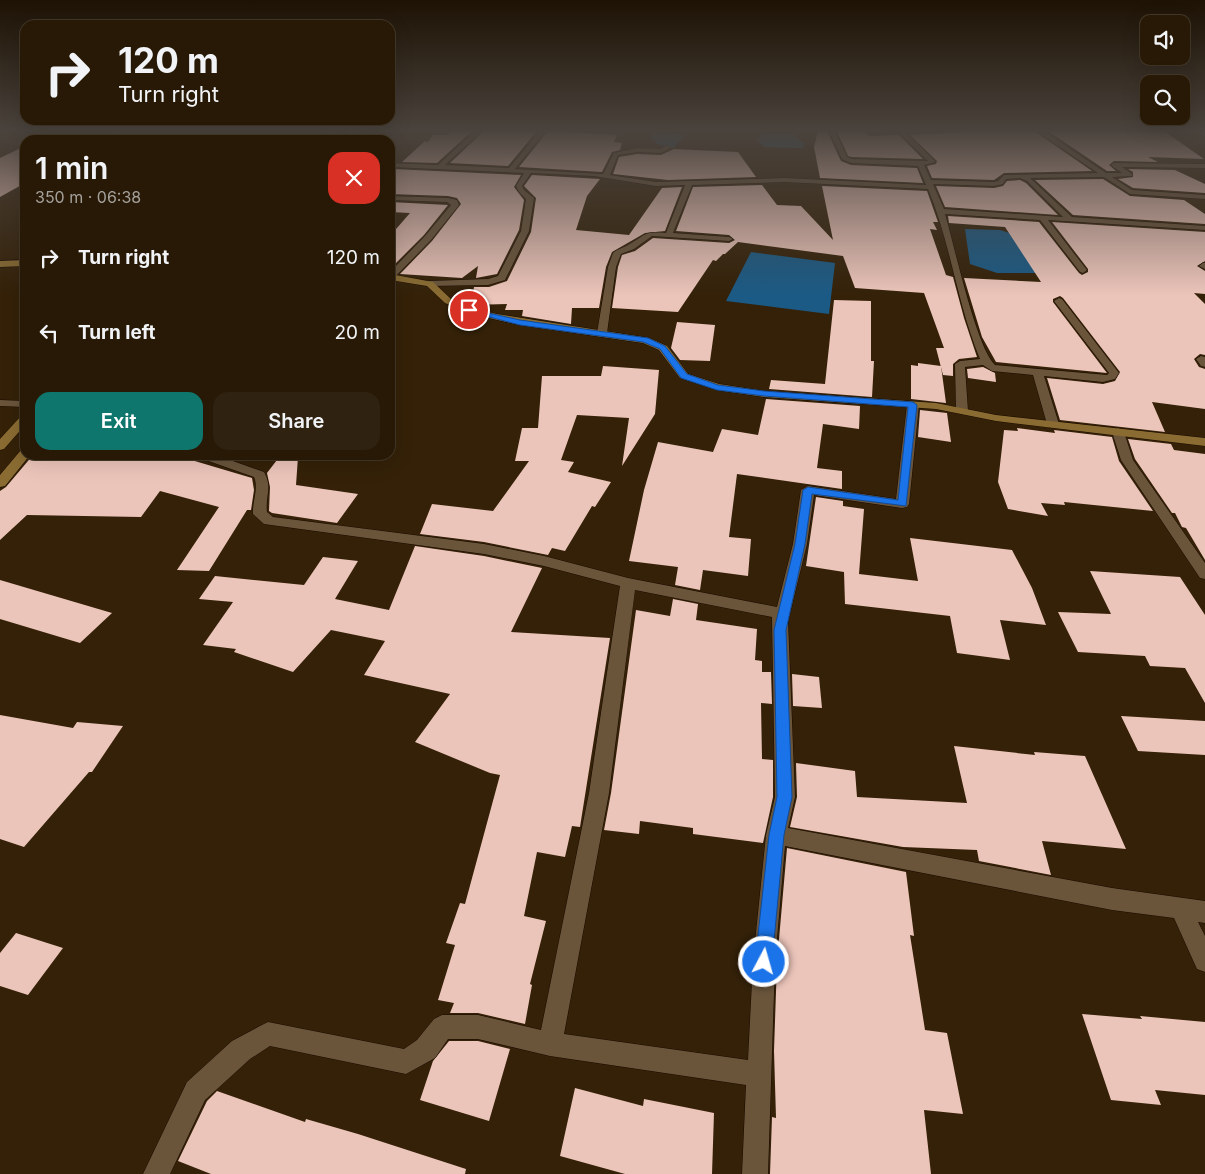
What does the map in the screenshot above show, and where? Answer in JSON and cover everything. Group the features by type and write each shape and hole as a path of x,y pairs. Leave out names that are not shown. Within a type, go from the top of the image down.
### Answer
{"street":[{"path":"395,278 430,284 488,282 502,278 525,231 530,198 521,191 519,186"},
{"path":"669,234 688,186"},
{"path":"931,186 941,211 967,310 986,362 992,368 1103,379 1111,377 1114,373 1059,301"},
{"path":"1035,186 1070,219"},
{"path":"1121,186 1130,192 1136,193 1205,197"},
{"path":"395,198 448,200 454,202 455,205 428,238 395,272"},
{"path":"941,211 1205,228"},
{"path":"1042,217 1083,270"},
{"path":"602,333 612,267 617,253 637,244 645,236 669,234 729,239"},
{"path":"0,264 20,263"},
{"path":"430,284 448,301 469,310 520,322 645,340 663,348 684,376 717,387 764,394 913,405 1205,442"},
{"path":"962,411 960,364 986,362"},
{"path":"1038,373 1054,424"},
{"path":"0,404 20,404"},
{"path":"755,1174 764,962 776,835 784,797 781,620 800,544 808,490 902,504 913,405"},
{"path":"0,446 20,424"},
{"path":"1118,432 1127,460 1205,574"},
{"path":"0,483 20,459"},
{"path":"218,460 258,475 263,483 258,504 260,514 269,521 484,550 544,561 628,583 780,612 781,620"},
{"path":"550,1044 599,793 628,583"},
{"path":"776,835 1112,899 1205,912"},
{"path":"1180,908 1205,961"},
{"path":"156,1174 196,1091 241,1050 268,1034 406,1062 426,1049 442,1027 478,1027 550,1044 759,1074"}],"water":[{"path":"965,229 1000,230 1025,238 1038,273 997,273 970,264"},
{"path":"751,252 835,263 829,314 726,301"}],"building":[{"path":"0,186 20,186 20,186 0,197"},
{"path":"395,186 515,186 524,200 519,230 497,274 476,278 478,266 462,278 400,274 432,241 461,204 457,198 395,194"},
{"path":"524,186 595,186 587,196 576,230 629,235 662,188 682,187 665,231 645,233 612,252 606,267 599,308 572,308 571,324 522,316 523,310 505,310 507,304 471,305 474,287 489,287 507,281 531,232 536,198"},
{"path":"763,186 777,205 801,206 833,240 822,186 927,191 938,222 933,222 937,230 930,229 946,275 953,277 977,357 959,359 953,364 953,376 943,375 936,348 944,348 924,293 855,288 843,256 738,242 716,261 713,260 678,312 612,308 618,267 622,255 635,251 653,238 729,243 735,240 729,235 676,231 693,187"},
{"path":"936,186 994,188 1029,186 1058,215 945,207"},
{"path":"1041,186 1114,186 1130,196 1184,200 1205,214 1205,224 1073,215"},
{"path":"1129,186 1205,186 1205,193 1133,188"},
{"path":"395,202 448,205 424,235 395,264 395,230 410,213 395,212"},
{"path":"948,216 1039,222 1082,275 1088,272 1088,269 1052,222 1205,232 1205,261 1197,266 1205,271 1205,294 1194,293 1205,304 1205,355 1200,354 1194,359 1199,367 1205,369 1205,409 1152,402 1165,432 1060,420 1047,378 1103,384 1115,381 1120,372 1060,296 1053,299 1053,302 1107,373 996,362 982,337 964,278 1041,282 1005,227 949,223"},
{"path":"834,300 871,301 871,361 874,361 872,397 769,389 771,380 825,384"},
{"path":"677,322 715,325 710,361 680,360 671,348"},
{"path":"918,363 941,366 946,403 911,399 911,365 918,366"},
{"path":"603,366 659,370 655,414 622,466 629,418 577,415 561,460 574,462 568,472 611,482 595,507 592,506 565,551 552,548 548,555 484,542 420,534 432,504 493,511 529,461 515,461 522,428 538,428 542,376 601,376"},
{"path":"983,367 995,373 996,382 968,378 967,369"},
{"path":"766,399 860,406 859,429 823,424 817,468 842,471 842,489 737,474 729,537 751,539 748,576 703,570 700,590 675,585 678,567 629,561 644,490 658,442 713,452 722,429 758,435"},
{"path":"920,410 947,413 951,442 918,437"},
{"path":"1017,428 1112,437 1119,461 1153,511 1064,502 1065,505 1041,503 1048,516 1008,509 998,482 1004,430 1018,431"},
{"path":"1128,439 1171,444 1174,450 1205,454 1205,560 1186,528 1182,527 1175,513 1172,513 1135,459"},
{"path":"29,460 191,460 252,478 254,490 251,510 247,510 209,571 177,570 219,507 160,491 141,517 27,515 0,540 0,491 6,487"},
{"path":"277,460 298,460 296,485 358,494 337,523 272,513 269,511 270,487 267,473"},
{"path":"816,497 843,501 843,506 864,509 859,574 918,581 910,538 1012,550 1032,588 1046,625 1000,620 1010,660 957,653 950,616 845,604 844,572 806,566"},
{"path":"415,546 484,556 542,568 511,632 610,638 580,827 572,826 565,857 537,852 524,916 546,921 530,984 532,985 525,1024 478,1013 450,1013 454,1003 438,1000 455,945 446,943 460,903 465,904 500,775 490,773 415,742 450,694 364,675 385,641 331,630 293,672 234,652 236,649 203,645 233,602 199,599 215,576 304,585 323,557 358,561 335,599 389,610"},
{"path":"1090,571 1180,577 1205,615 1205,703 1185,668 1150,666 1145,656 1078,652 1058,612 1111,614"},
{"path":"0,580 112,613 80,643 0,619"},
{"path":"673,599 698,604 696,620 757,629 755,660 762,661 762,672 771,672 772,704 761,703 762,759 773,760 773,797 763,843 693,834 693,828 640,821 639,834 604,830 611,793 636,610 670,616"},
{"path":"792,674 819,677 822,708 793,706"},
{"path":"0,715 73,728 77,722 123,726 92,772 89,772 24,847 0,839"},
{"path":"1121,716 1205,721 1205,755 1138,751"},
{"path":"954,746 1035,755 1034,752 1085,756 1126,849 1042,841 1051,875 979,861 977,850 903,847 790,827 797,797 796,763 855,771 857,797 967,803"},
{"path":"787,848 906,872 914,936 910,935 925,1030 947,1033 963,1114 924,1110 931,1174 770,1174 772,1117 776,1118 774,1051 777,962"},
{"path":"16,933 63,948 28,995 0,986 0,953"},
{"path":"1082,1014 1142,1019 1140,1016 1205,1022 1205,1095 1155,1090 1161,1105 1111,1100"},
{"path":"449,1041 478,1041 510,1049 489,1121 420,1100 433,1061"},
{"path":"575,1088 643,1106 644,1099 714,1113 712,1174 625,1174 560,1156"},
{"path":"217,1091 305,1122 306,1119 358,1134 466,1169 465,1174 211,1174 178,1161 207,1101"}],"route":[{"path":"469,310 520,322 645,340 663,348 684,376 717,387 764,394 812,396 913,405 902,504 808,490 800,544 780,630 784,797 776,835 764,962"}]}
